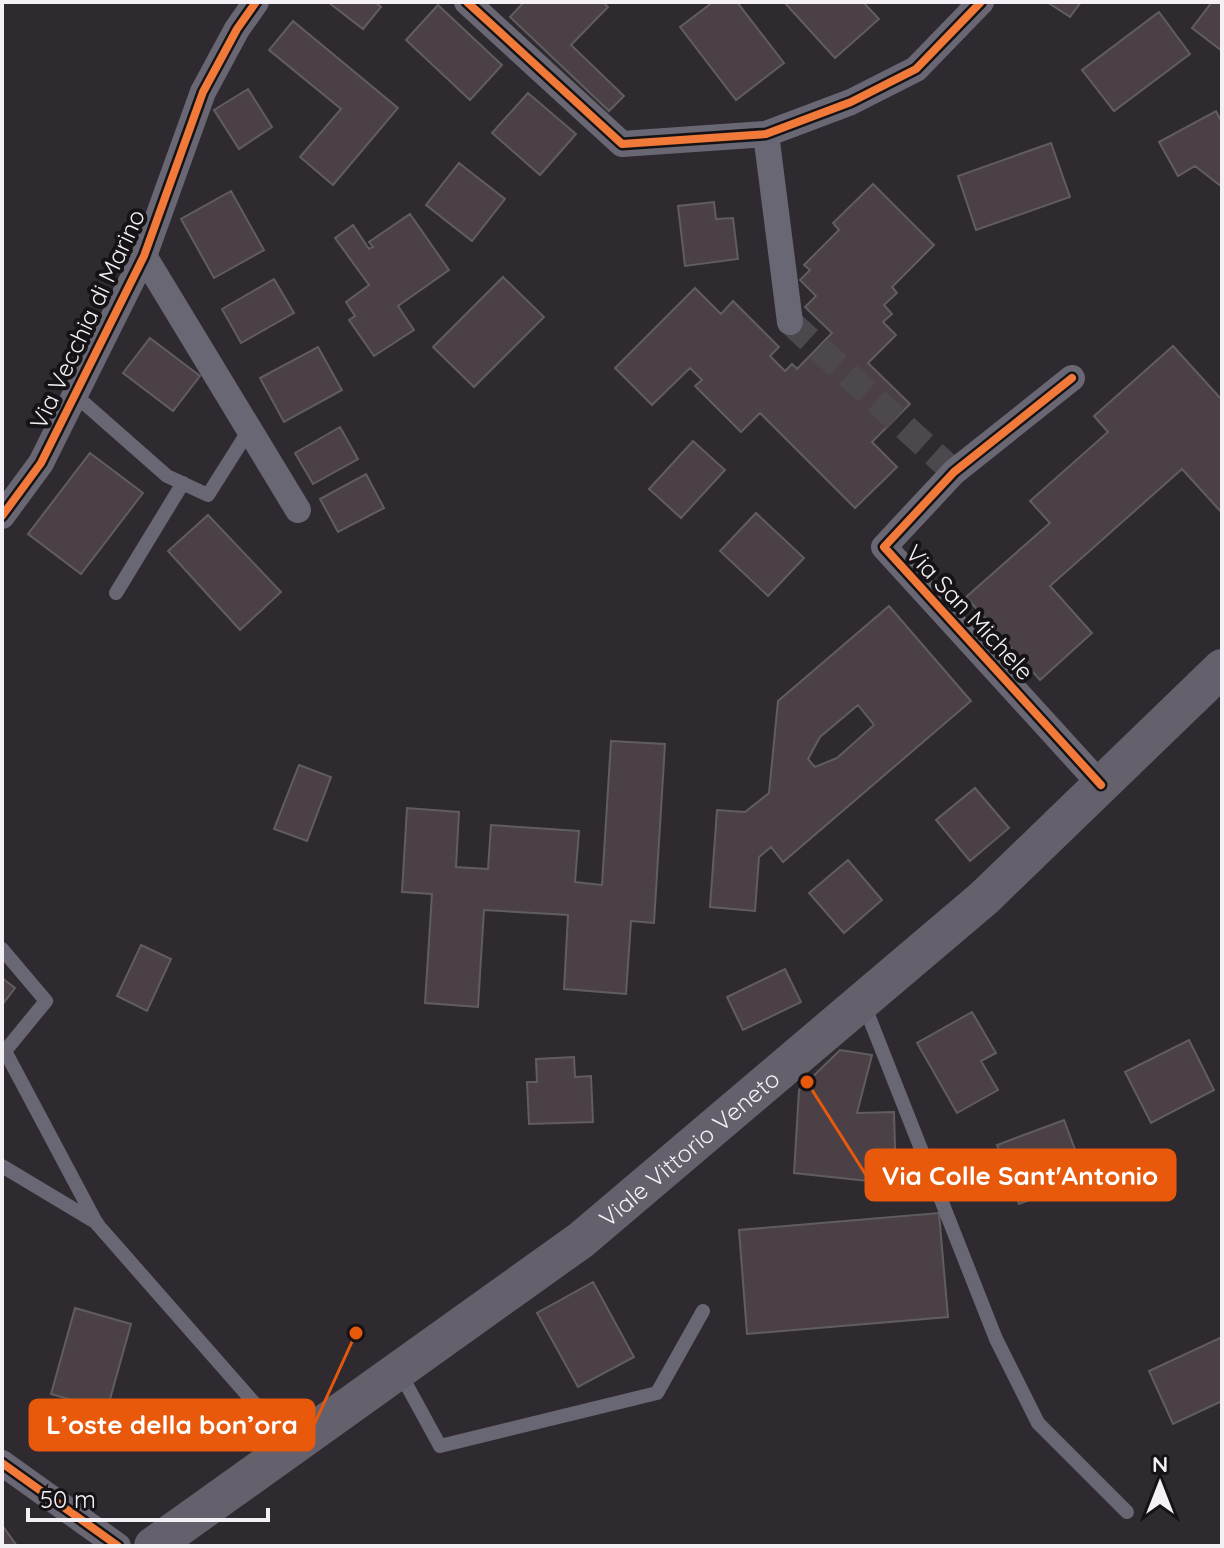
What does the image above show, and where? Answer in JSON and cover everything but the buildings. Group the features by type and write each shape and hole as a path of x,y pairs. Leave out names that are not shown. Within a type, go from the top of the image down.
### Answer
{"main road":[{"name":"Viale Vittorio Veneto","path":"153,1546 581,1240 984,898 1222,668"}],"street":[{"name":"Via Vecchia di Marino","path":"2,516 41,463 144,256 203,92 237,29 256,2"},
{"path":"477,5 622,144 766,134 851,102 916,69 981,2"},
{"path":"766,134 790,322"},
{"name":"Via Vecchia di Marino","path":"144,256 298,510"},
{"name":"Via San Michele","path":"1072,378 954,472 884,547 1101,785"},
{"path":"2,1463 118,1546"},
{"path":"73,1514 94,1546"}],"lane":[{"path":"75,395 167,476 208,495 249,430"},
{"path":"116,593 183,483"},
{"path":"2,949 46,1001 5,1051 97,1224 293,1446"},
{"path":"863,1001 996,1339 1038,1423 1127,1512"},
{"path":"2,1166 97,1224"},
{"path":"398,1371 440,1446 657,1393 703,1311"}],"tunnel":[{"path":"790,322 954,472"}],"cycle path":[{"path":"2,516 41,463 144,256 203,92 237,29 256,2"},
{"path":"467,2 622,144 766,134 851,102 916,69 981,2"},
{"path":"1072,378 954,472 884,547 1101,785"},
{"path":"2,1463 118,1546"}],"place":[{"name":"Via Colle Sant'Antonio","path":"807,1082"},
{"name":"L’oste della bon’ora","path":"356,1333"}]}
